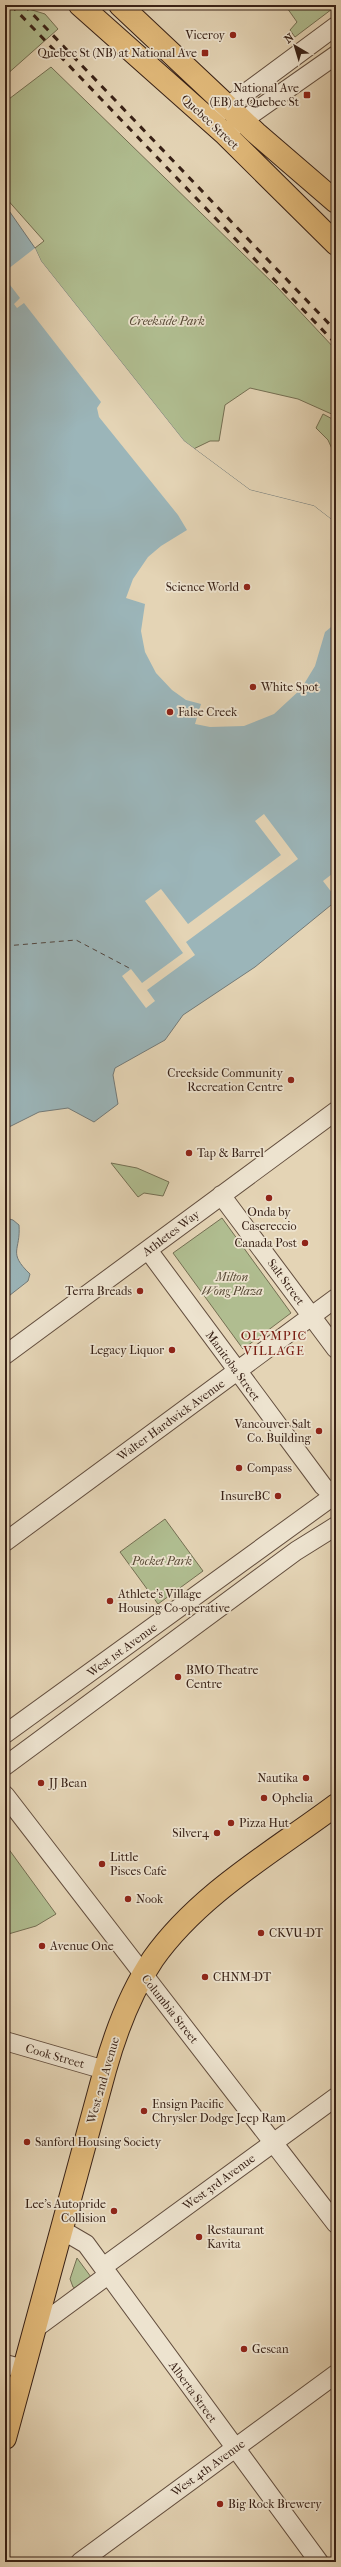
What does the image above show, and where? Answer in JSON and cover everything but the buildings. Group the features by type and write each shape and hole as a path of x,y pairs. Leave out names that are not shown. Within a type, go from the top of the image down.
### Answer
{"main road":[{"name":"Quebec Street","path":"80,5 216,127 336,244"},
{"name":"Quebec Street","path":"120,5 245,122 336,202"},
{"name":"West 2nd Avenue","path":"5,2438 15,2366 36,2328 105,2070 126,2008 153,1959 170,1939 210,1898 336,1805"}],"street":[{"path":"216,127 228,106 336,26"},
{"path":"216,127 245,122 336,55"},
{"name":"Athletes Way","path":"5,1355 336,1111"},
{"name":"Salt Street","path":"222,1195 336,1349"},
{"name":"Manitoba Street","path":"148,1250 323,1486 335,1496"},
{"name":"Walter Hardwick Avenue","path":"5,1542 336,1298"},
{"name":"West 1st Avenue","path":"5,1734 335,1496"},
{"name":"West 1st Avenue","path":"5,1766 296,1551 336,1526"},
{"name":"Columbia Street","path":"5,1795 336,2224"},
{"name":"Cook Street","path":"5,2041 105,2070"},
{"name":"West 3rd Avenue","path":"36,2328 105,2271 336,2097"},
{"name":"Alberta Street","path":"62,2230 86,2244 234,2449 318,2562"},
{"name":"West 4th Avenue","path":"80,2562 336,2374"}],"green space":[{"path":"5,5 16,5 45,14 58,29 5,76"},
{"path":"285,5 336,6 295,37 290,30 297,22"},
{"name":"Creekside Park","path":"51,67 277,287 336,350 336,416 298,399 250,388 225,405 219,441 210,441 179,456 8,269 44,241 5,197 5,102"},
{"path":"323,414 336,421 336,451 333,451 328,440 316,428"},
{"path":"111,1163 137,1168 169,1182 163,1196 144,1193 138,1197"},
{"name":"Milton Wong Plaza","path":"222,1218 291,1313 243,1349 173,1253"},
{"name":"Pocket Park","path":"165,1519 203,1571 158,1604 120,1552"},
{"path":"5,1844 56,1914 36,1926 5,1935"},
{"path":"77,2258 91,2277 77,2289 73,2287 70,2279"}],"water":[{"name":"False Creek","path":"5,205 35,248 41,261 184,441 250,490 314,506 336,523 336,901 255,967 183,1015 165,1040 115,1068 113,1075 118,1104 94,1122 68,1108 39,1112 5,1129"},
{"path":"5,1218 13,1220 19,1225 17,1256 23,1267 30,1274 28,1281 5,1299"}],"pier":[{"path":"35,248 41,261 184,441 250,490 314,506 336,523 336,623 325,632 315,666 301,689 274,714 244,726 210,727 195,724 201,704 186,700 172,690 156,673 145,652 141,631 145,604 126,598 133,579 148,557 161,546 187,530 178,515 99,417 97,408 101,402 24,303 17,308 14,304 20,298 7,281 8,269"},
{"path":"264,814 298,859 186,942 195,955 147,990 155,1001 146,1008 122,976 131,969 142,983 183,953 145,901 161,889 188,924 281,855 255,821"},
{"path":"336,871 336,898 323,881"}],"ferry route":[{"path":"5,946 76,940 131,969"}],"railway":[{"path":"11,5 336,344"},
{"path":"24,5 336,331"}],"place":[{"name":"Viceroy","path":"233,35"},
{"name":"Quebec St (NB) at National Ave","path":"205,53"},
{"name":"National Ave (EB) at Quebec St","path":"307,95"},
{"name":"Science World","path":"247,587"},
{"name":"White Spot","path":"253,687"},
{"name":"False Creek","path":"170,712"},
{"name":"Creekside Community Recreation Centre","path":"291,1080"},
{"name":"Tap & Barrel","path":"189,1153"},
{"name":"Onda by Casereccio","path":"269,1198"},
{"name":"Canada Post","path":"305,1243"},
{"name":"Terra Breads","path":"140,1291"},
{"name":"Legacy Liquor","path":"172,1350"},
{"name":"Vancouver Salt Co. Building","path":"319,1431"},
{"name":"Compass","path":"239,1468"},
{"name":"InsureBC","path":"278,1496"},
{"name":"Athlete's Village Housing Co-operative","path":"110,1601"},
{"name":"BMO Theatre Centre","path":"178,1677"},
{"name":"Nautika","path":"306,1778"},
{"name":"JJ Bean","path":"41,1783"},
{"name":"Ophelia","path":"264,1798"},
{"name":"Pizza Hut","path":"231,1823"},
{"name":"Silver4","path":"217,1833"},
{"name":"Little Pisces Cafe","path":"102,1864"},
{"name":"Nook","path":"128,1899"},
{"name":"CKVU-DT","path":"261,1933"},
{"name":"Avenue One","path":"42,1946"},
{"name":"CHNM-DT","path":"205,1977"},
{"name":"Ensign Pacific Chrysler Dodge Jeep Ram","path":"144,2111"},
{"name":"Sanford Housing Society","path":"27,2142"},
{"name":"Lee’s Autopride Collision","path":"114,2211"},
{"name":"Restaurant Kavita","path":"199,2237"},
{"name":"Gescan","path":"244,2349"},
{"name":"Big Rock Brewery","path":"220,2504"}],"district":[{"name":"OLYMPIC VILLAGE","path":"274,1342"}]}
